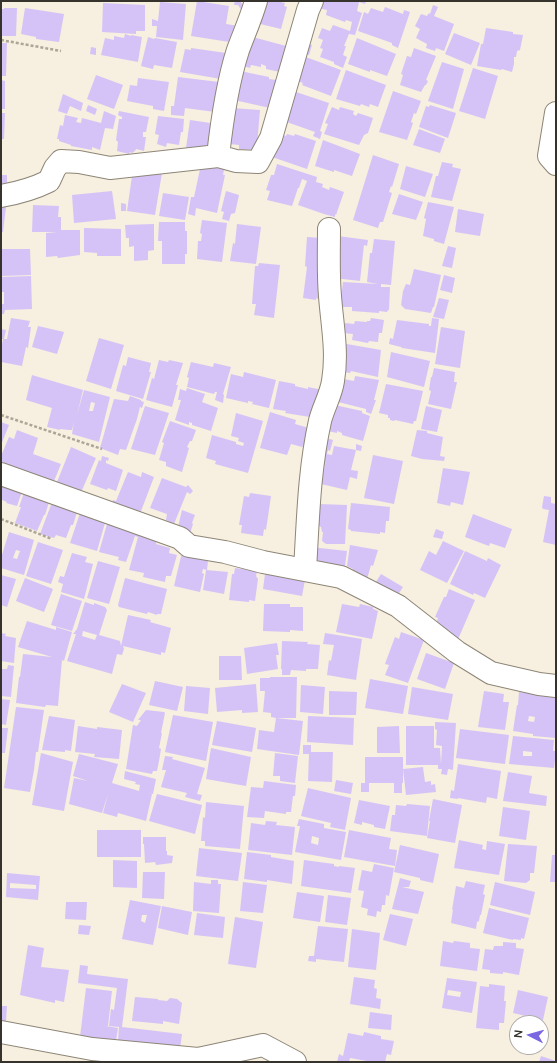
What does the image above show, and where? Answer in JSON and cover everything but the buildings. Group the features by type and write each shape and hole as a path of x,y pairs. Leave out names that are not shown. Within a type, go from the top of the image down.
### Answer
{"street":[{"path":"218,156 227,92 238,50 249,24 256,1"},
{"path":"1,196 29,190 49,181 55,168 61,161 79,162 110,168 218,156 236,162 258,162 271,138 308,10 312,1"},
{"path":"556,113 549,156 556,164"},
{"path":"306,570 313,461 320,420 333,381 335,356 330,295 329,229"},
{"path":"1,474 180,538 190,546 341,577 398,606 457,652 491,673 556,686"},
{"path":"1,1032 92,1049 198,1059 263,1045 295,1062"}],"path":[{"path":"1,40 61,52"},
{"path":"1,415 102,449"},
{"path":"1,519 52,539"}]}
